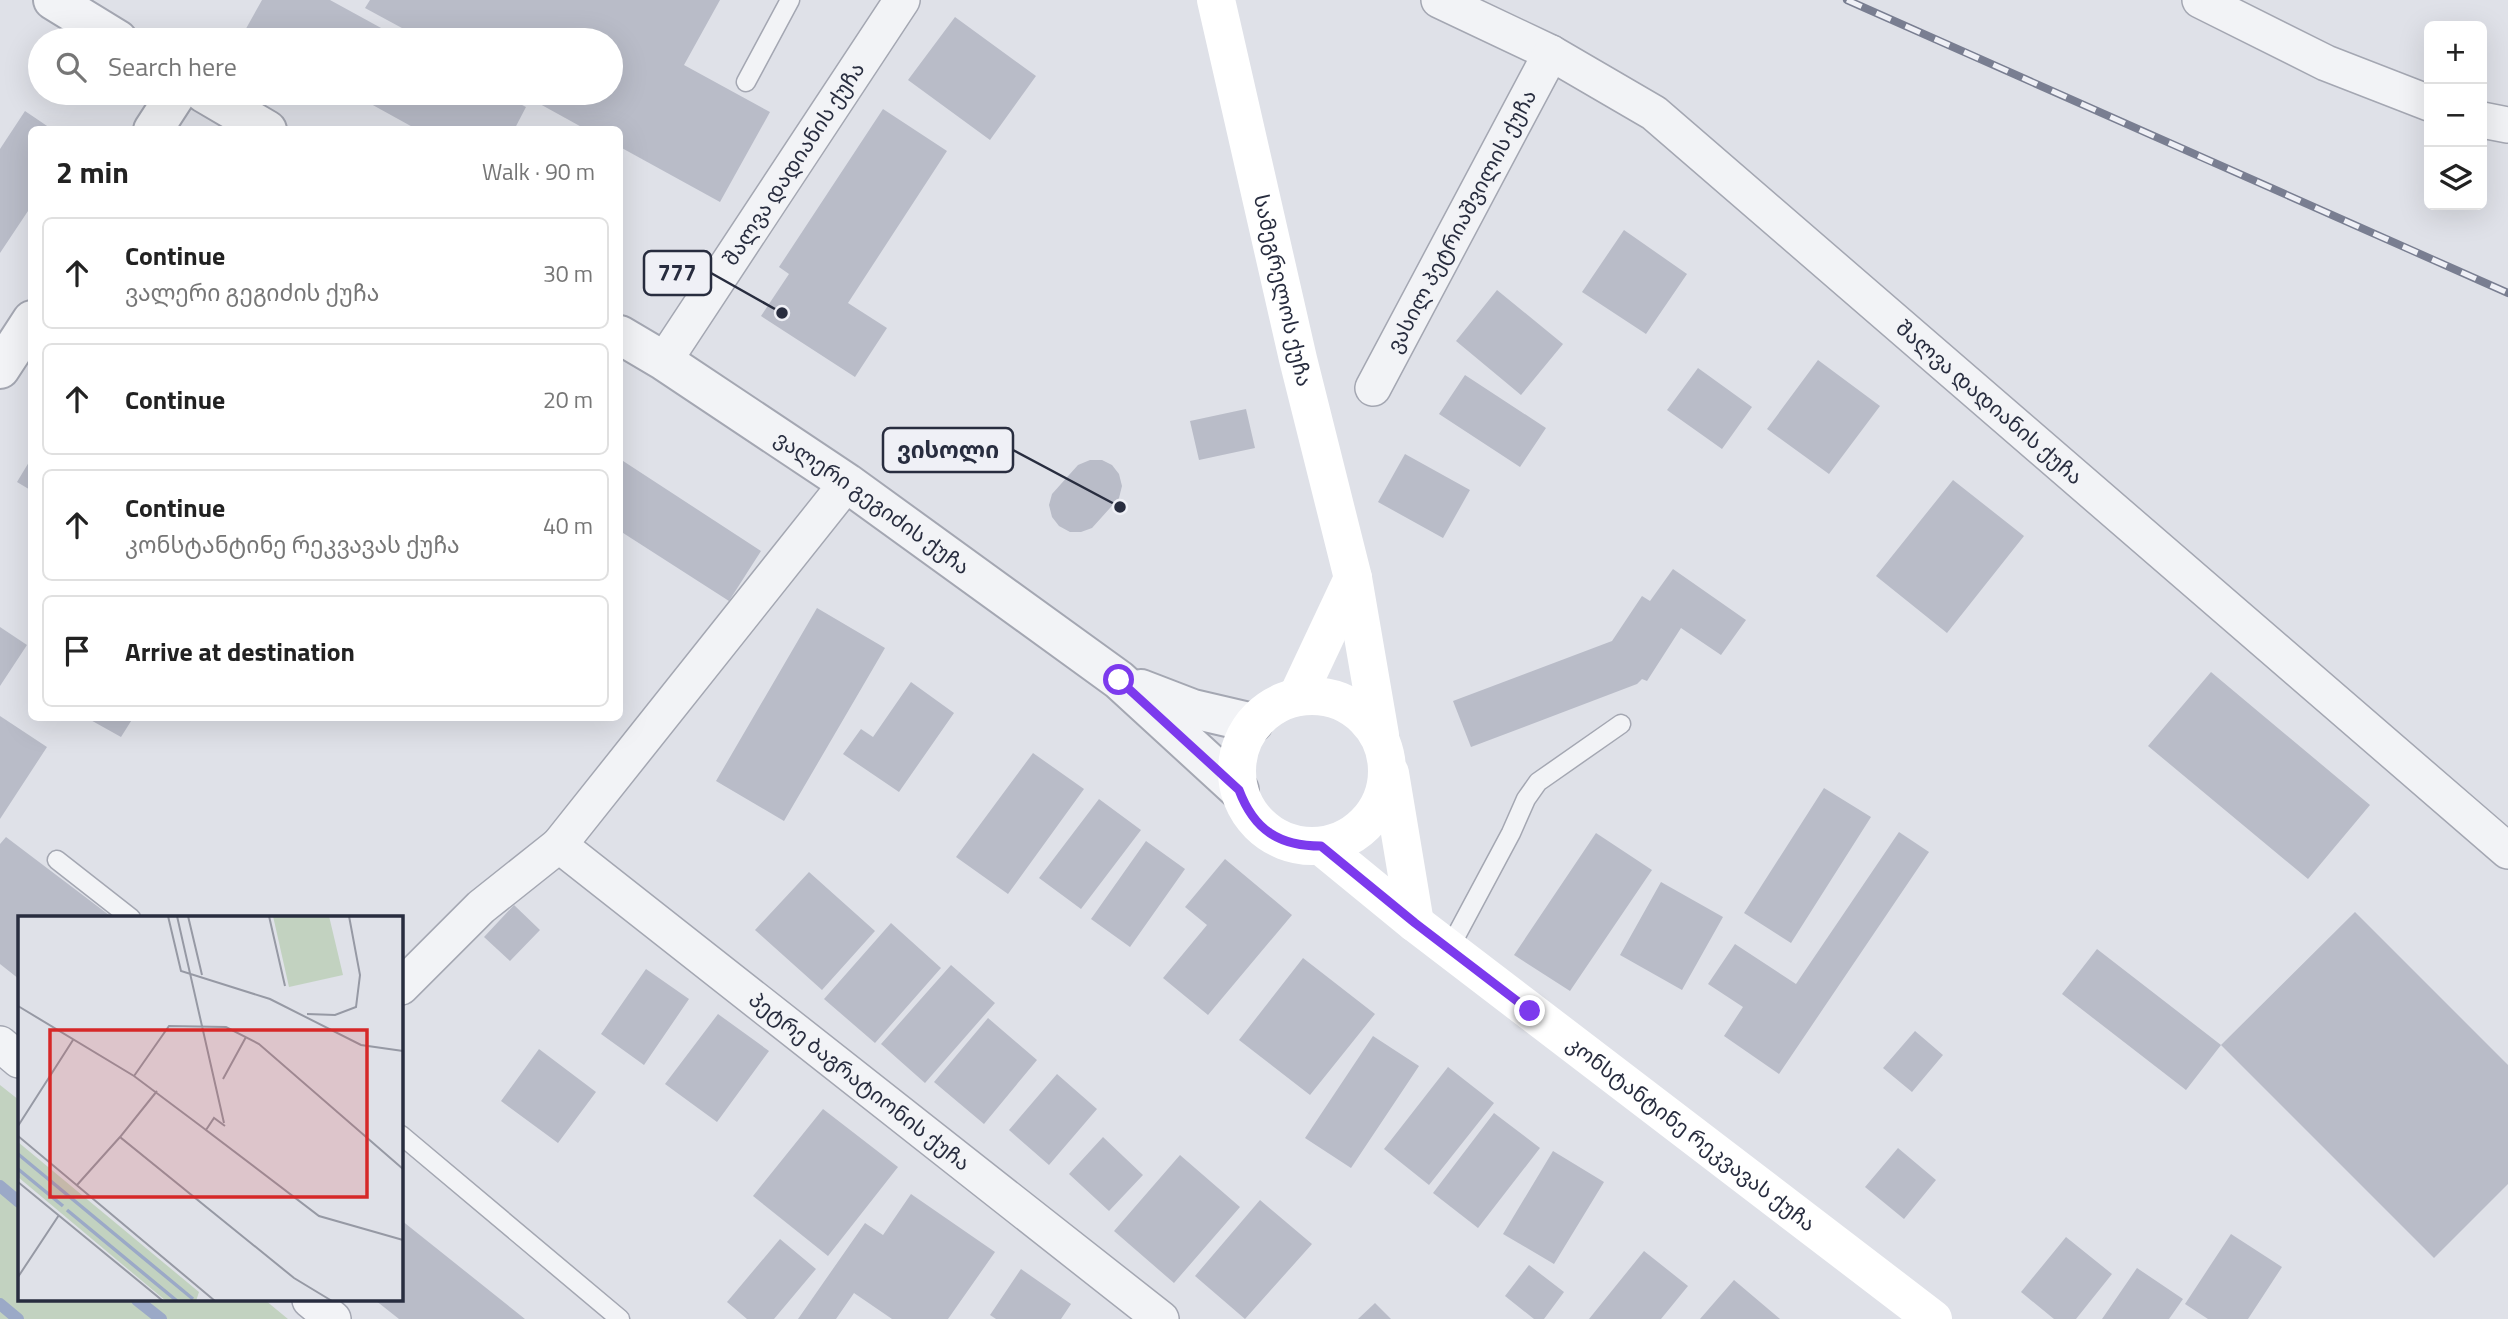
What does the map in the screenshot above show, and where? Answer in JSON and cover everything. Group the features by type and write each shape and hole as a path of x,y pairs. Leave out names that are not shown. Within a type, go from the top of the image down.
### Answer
{"main road":[{"name":"სამეგრელოს ქუჩა","path":"1216,0 1298,359 1353,578 1384,747"},
{"path":"1297,696 1353,578"},
{"path":"1384,747 1386,790 1373,816 1350,836 1321,846 1286,842 1270,833 1251,814 1239,790 1236,766 1241,743 1253,723 1273,706 1297,696 1321,695 1345,702 1365,715 1384,747 1415,923"},
{"name":"კონსტანტინე რეკვავას ქუჩა","path":"1321,846 1415,923 1933,1319"}],"street":[{"path":"53,0 98,28"},
{"name":"შალვა დადიანის ქუჩა","path":"664,361 902,0"},
{"name":"შალვა დადიანის ქუჩა","path":"1439,0 1551,53 1654,113 2508,851"},
{"path":"2200,0 2326,64 2424,101"},
{"name":"ვასილ პეტრიაშვილის ქუჩა","path":"1373,388 1551,53"},
{"path":"156,126 169,105"},
{"path":"224,105 260,126"},
{"path":"2487,121 2508,125"},
{"path":"0,369 28,326"},
{"name":"ვალერი გეგიძის ქუჩა","path":"623,337 664,361 847,483 1119,680 1239,790"},
{"path":"402,986 481,907 559,845 847,483"},
{"name":"ვალერი გეგიძის ქუჩა","path":"1119,680 1193,709 1253,723"},
{"name":"პეტრე ბაგრატიონის ქუჩა","path":"559,845 1161,1319"},
{"path":"0,1044 18,1059"},
{"path":"312,1302 333,1319"}],"lane":[{"path":"746,82 790,0"},
{"path":"1449,948 1511,833 1525,799 1538,782 1621,724"},
{"path":"57,860 128,916"},
{"path":"402,1136 620,1319"}],"green space":[{"path":"0,1085 18,1099 18,1302 267,1302 288,1319 0,1319"}],"building":[{"path":"262,0 330,0 381,28 246,28"},
{"path":"370,0 720,0 684,65 770,112 720,202 623,149 623,126 580,126 542,105 623,105 623,28 402,28 365,8"},
{"path":"955,17 1036,76 990,140 908,80"},
{"path":"373,105 526,107 516,126 411,126"},
{"path":"883,109 947,151 848,303 887,328 855,377 761,316 789,274 779,267"},
{"path":"25,111 47,126 28,126 28,211 0,253 0,149"},
{"path":"1624,230 1687,274 1646,334 1582,292"},
{"path":"1497,290 1563,344 1521,395 1456,341"},
{"path":"1818,360 1880,406 1829,474 1767,429"},
{"path":"1698,368 1752,407 1722,449 1667,410"},
{"path":"1465,375 1546,428 1520,467 1439,414"},
{"path":"1246,409 1255,448 1199,460 1190,421"},
{"path":"1405,454 1470,490 1443,538 1378,502"},
{"path":"1090,460 1102,460 1112,465 1119,474 1122,486 1119,498 1092,528 1070,532 1059,526 1052,517 1049,505 1052,494 1078,465"},
{"path":"623,461 761,551 729,601 623,533"},
{"path":"28,464 28,489 17,482"},
{"path":"1953,480 2024,536 1947,633 1876,576"},
{"path":"1673,569 1746,620 1721,655 1681,628 1647,681 1642,679 1637,684 1471,747 1453,701 1612,641 1642,596 1650,601"},
{"path":"817,608 885,648 784,821 716,781"},
{"path":"0,627 27,645 0,686"},
{"path":"2211,672 2370,805 2308,879 2148,746"},
{"path":"911,682 954,713 899,792 843,754 861,729 873,737"},
{"path":"0,716 47,747 0,819"},
{"path":"92,721 131,721 121,737"},
{"path":"1033,753 1084,789 1008,894 956,857"},
{"path":"1824,788 1871,817 1791,943 1744,913"},
{"path":"1099,799 1141,830 1081,909 1039,878"},
{"path":"1899,832 1929,852 1779,1074 1724,1036 1743,1007 1708,984 1735,944 1796,984"},
{"path":"1596,833 1652,870 1570,991 1514,955"},
{"path":"6,837 110,916 18,916 18,978 0,964 0,844"},
{"path":"1146,841 1185,869 1130,947 1091,919"},
{"path":"1225,859 1292,915 1208,1015 1163,978 1207,925 1185,907"},
{"path":"809,872 875,931 822,990 755,930"},
{"path":"1661,882 1723,917 1682,990 1620,955"},
{"path":"514,905 540,930 510,961 484,937"},
{"path":"2355,912 2508,1065 2508,1184 2434,1258 2221,1045"},
{"path":"891,923 941,968 875,1043 824,999"},
{"path":"2097,949 2221,1045 2186,1090 2062,994"},
{"path":"1303,958 1375,1014 1310,1095 1239,1040"},
{"path":"951,965 995,1003 925,1083 881,1044"},
{"path":"646,969 689,999 644,1065 601,1034"},
{"path":"718,1014 769,1051 717,1122 665,1084"},
{"path":"988,1018 1037,1060 984,1124 934,1082"},
{"path":"1915,1031 1943,1055 1912,1092 1883,1068"},
{"path":"1373,1036 1419,1066 1351,1168 1305,1138"},
{"path":"539,1049 596,1092 558,1143 501,1101"},
{"path":"1448,1067 1494,1103 1429,1185 1384,1149"},
{"path":"1057,1074 1097,1109 1049,1165 1009,1130"},
{"path":"823,1109 898,1167 828,1256 753,1196"},
{"path":"1494,1113 1540,1148 1478,1228 1433,1193"},
{"path":"1103,1137 1143,1175 1109,1211 1069,1174"},
{"path":"1898,1148 1936,1180 1904,1219 1865,1187"},
{"path":"1553,1151 1604,1182 1554,1264 1503,1234"},
{"path":"1180,1155 1240,1207 1174,1283 1114,1231"},
{"path":"911,1194 995,1252 948,1319 892,1319 854,1293 836,1319 798,1319 865,1223 883,1235"},
{"path":"1260,1200 1312,1244 1245,1319 1195,1276"},
{"path":"402,1221 525,1319 399,1319 378,1302 402,1302"},
{"path":"2231,1234 2282,1267 2248,1319 2208,1319 2185,1304"},
{"path":"2066,1237 2112,1274 2076,1319 2054,1319 2021,1292"},
{"path":"780,1239 816,1269 774,1319 747,1319 727,1302"},
{"path":"1644,1251 1688,1286 1661,1319 1589,1319"},
{"path":"1529,1265 1564,1292 1544,1319 1534,1319 1505,1296"},
{"path":"2137,1268 2183,1299 2169,1319 2102,1319"},
{"path":"1021,1269 1071,1304 1061,1319 996,1319 990,1315"},
{"path":"1734,1280 1780,1319 1700,1319"},
{"path":"1375,1303 1391,1319 1358,1319"}],"waterway":[{"path":"0,1186 18,1201"},
{"path":"140,1302 161,1319"},
{"path":"0,1304 18,1319"}],"railway":[{"path":"1847,0 2508,293"}],"place":[{"name":"777","path":"782,313"},
{"name":"ვისოლი","path":"1120,507"}],"route":[{"path":"1119,680 1239,790 1245,807 1270,833 1286,842 1321,846 1415,923 1530,1011"}]}
